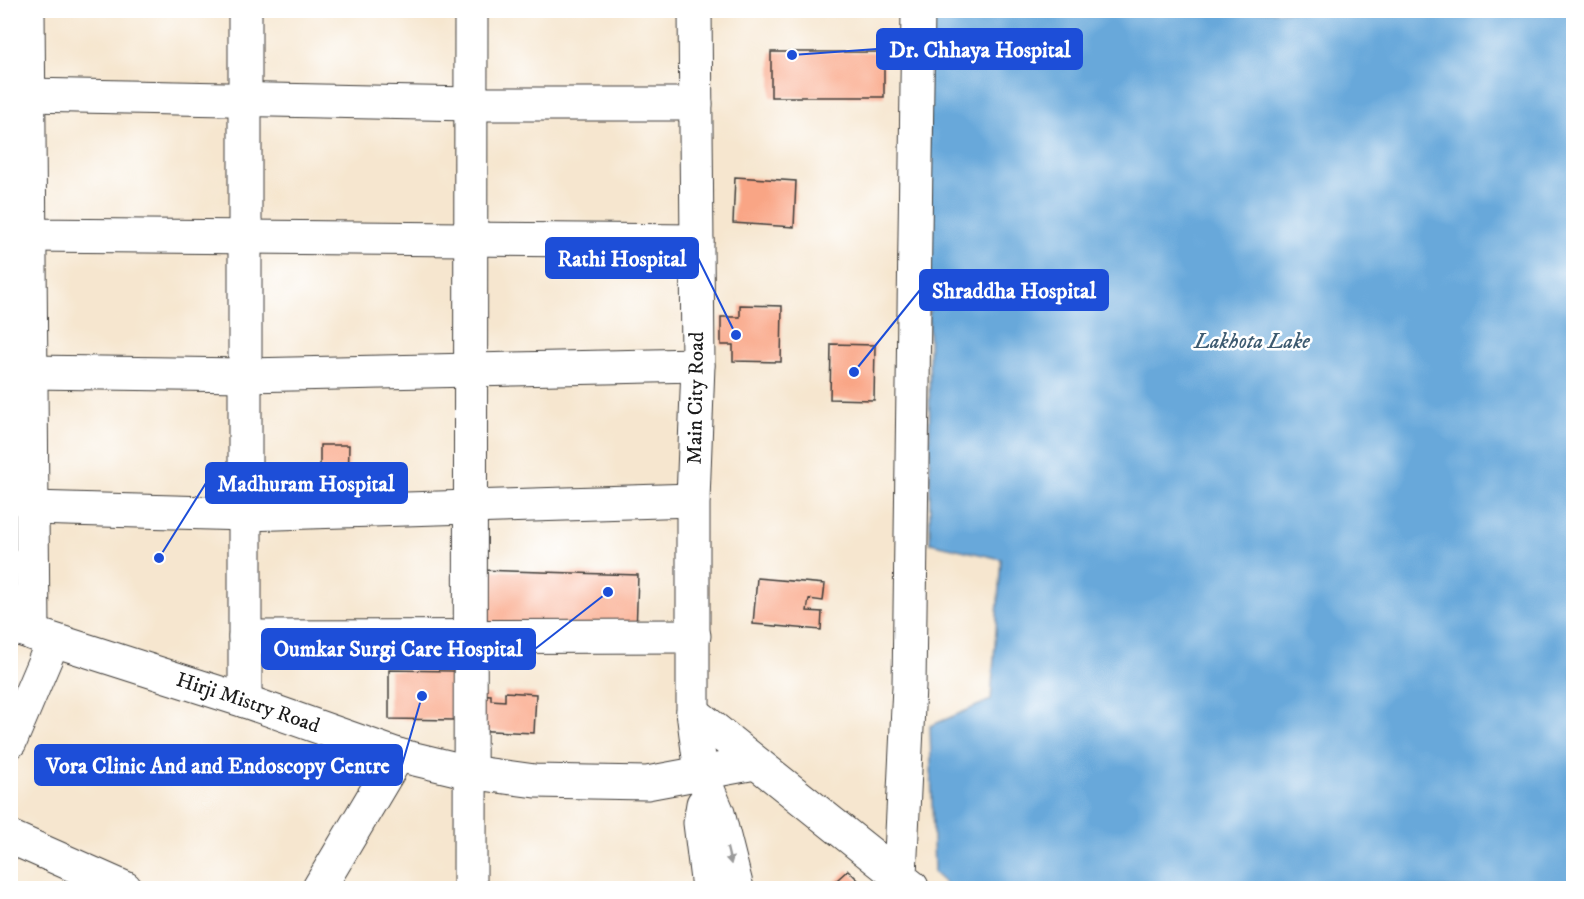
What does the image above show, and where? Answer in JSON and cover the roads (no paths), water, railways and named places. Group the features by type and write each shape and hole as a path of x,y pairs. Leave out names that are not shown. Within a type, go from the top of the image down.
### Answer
{"street":[{"path":"244,701 245,10"},
{"path":"470,888 471,10"},
{"name":"Main City Road","path":"695,10 698,365 693,500 693,712 703,778 700,823 708,888"},
{"path":"907,882 918,10"},
{"path":"10,742 32,634 23,502 31,372 20,230 28,95 22,18"},
{"path":"28,95 471,104 696,104"},
{"path":"20,230 245,238 697,241"},
{"path":"31,372 245,375 698,365"},
{"path":"23,502 245,514 693,500"},
{"name":"Hirji Mistry Road","path":"32,634 244,701 398,755 469,771 535,781 647,783 703,778 755,763"},
{"path":"244,637 694,636"},
{"path":"693,712 907,882"},
{"path":"319,888 398,755"},
{"name":"Main City Road","path":"703,778 718,813 737,888"},
{"path":"10,837 125,888"}],"water":[{"name":"Lakhota Lake","path":"928,11 1573,11 1573,888 951,888 934,873 930,726 991,700 1001,559 930,543"}],"place":[{"name":"Dr. Chhaya Hospital","path":"792,55"},
{"name":"Rathi Hospital","path":"736,335"},
{"name":"Shraddha Hospital","path":"854,372"},
{"name":"Madhuram Hospital","path":"159,558"},
{"name":"Oumkar Surgi Care Hospital","path":"608,592"},
{"name":"Vora Clinic And and Endoscopy Centre","path":"422,696"}]}
